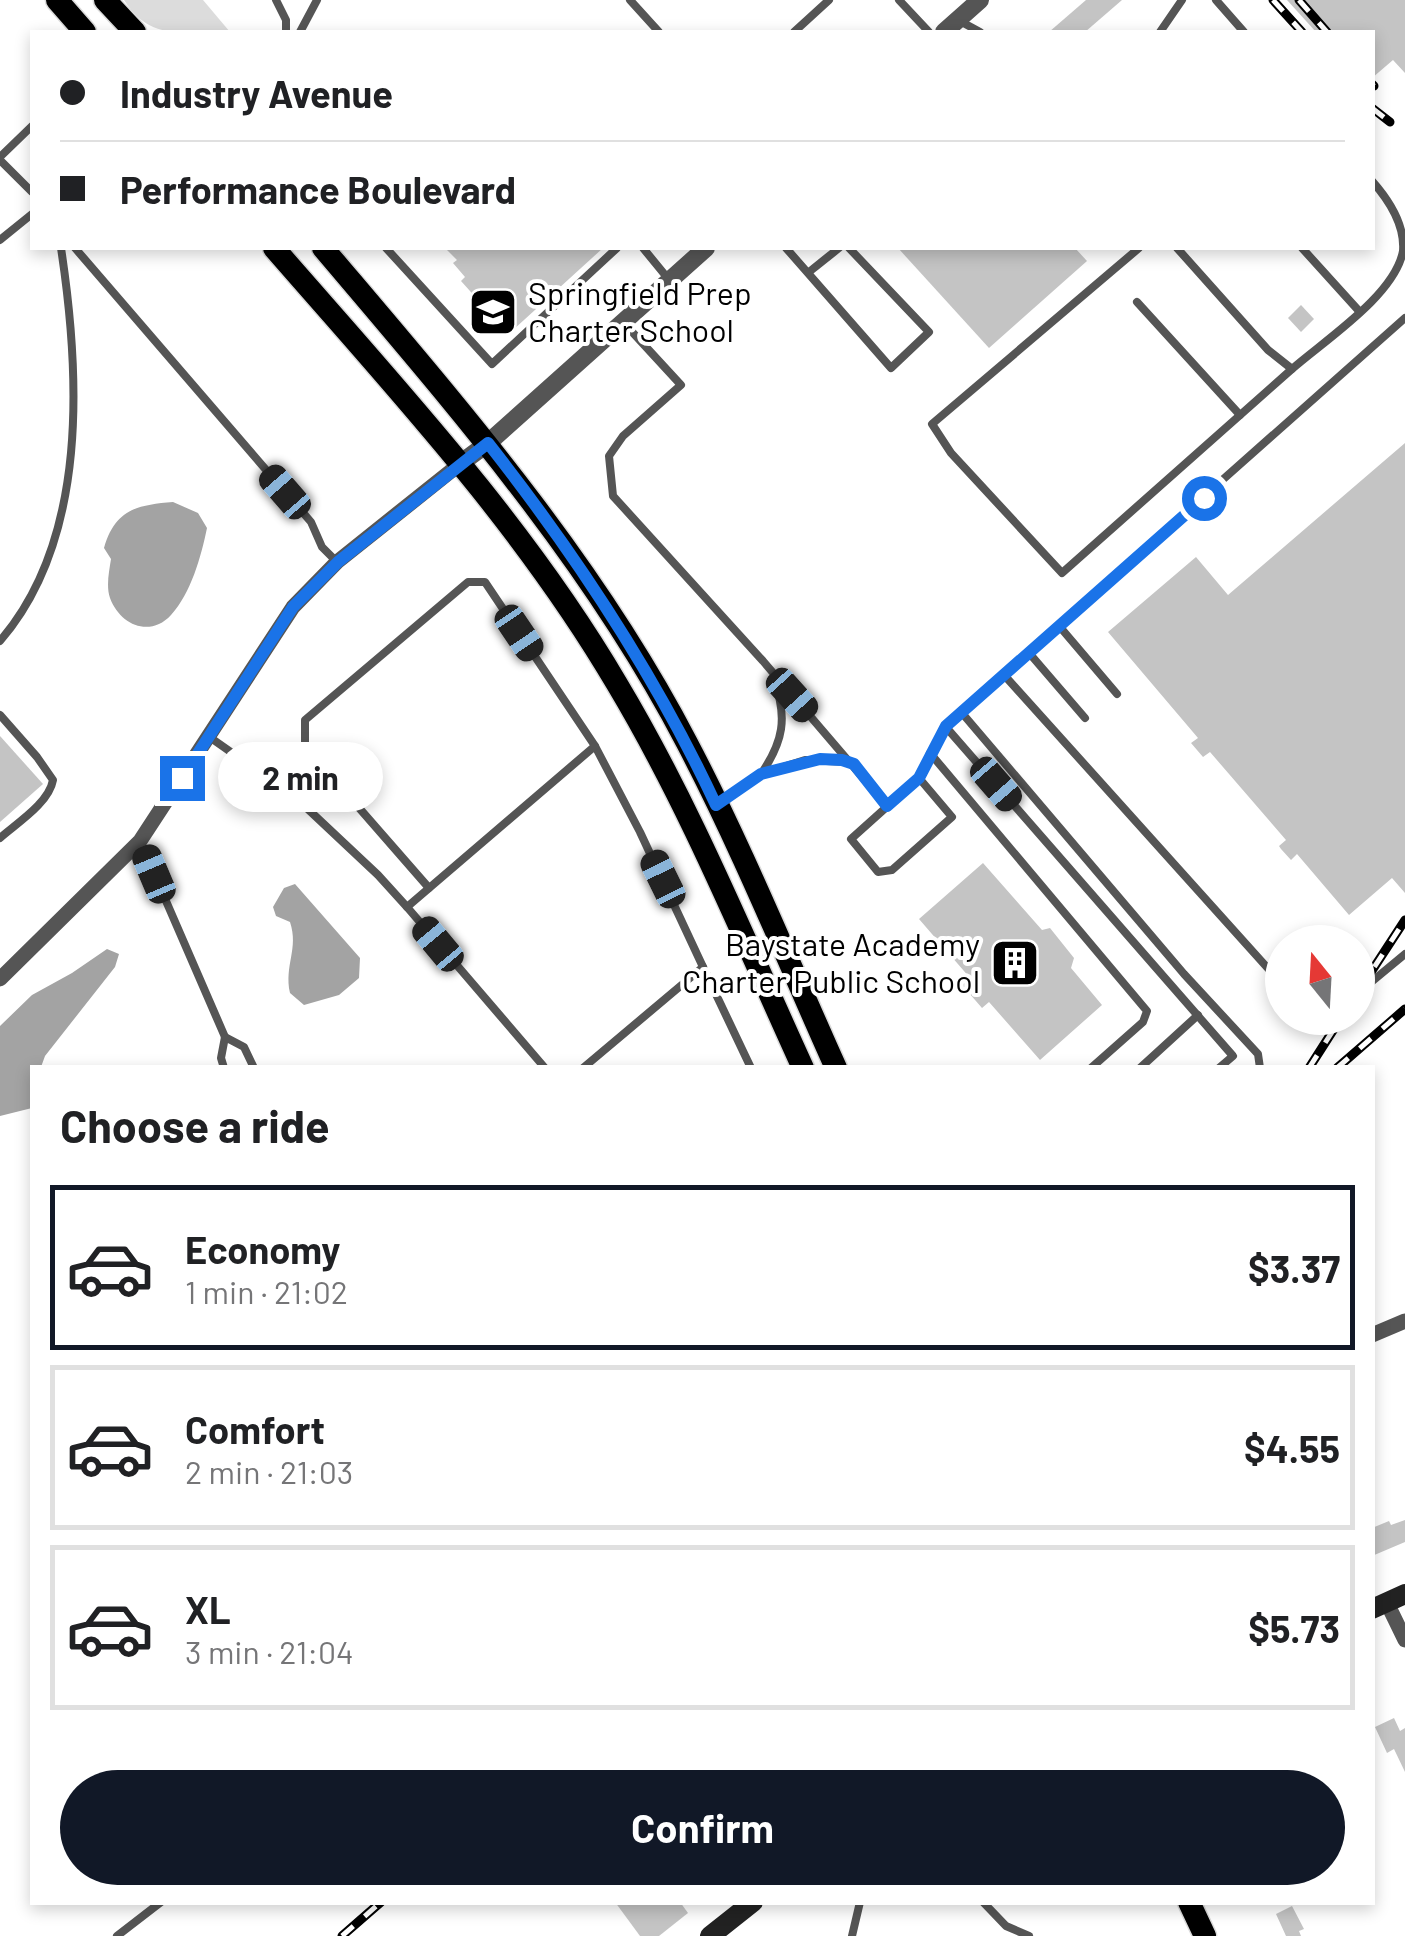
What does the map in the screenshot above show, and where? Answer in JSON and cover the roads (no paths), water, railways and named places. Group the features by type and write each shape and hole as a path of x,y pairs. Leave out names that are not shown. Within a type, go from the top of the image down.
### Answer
{"main road":[{"path":"57,0 76,29 103,0 133,30"},
{"path":"276,250 461,462 575,618 617,683 693,829 802,1065"},
{"path":"325,250 518,481 626,639 687,742 835,1065"},
{"path":"710,1936 749,1905"},
{"path":"1190,1905 1205,1936"}],"street":[{"path":"951,26 980,0"},
{"path":"0,979 140,842 293,607 338,562 488,443 704,250"},
{"path":"1375,1334 1405,1321"},
{"path":"1388,1602 1405,1640"}],"lane":[{"path":"276,0 286,20 286,30"},
{"path":"301,30 317,0"},
{"path":"630,0 658,30"},
{"path":"796,30 828,0"},
{"path":"900,0 927,30"},
{"path":"1161,30 1182,0"},
{"path":"1216,0 1242,30"},
{"path":"30,128 0,158 30,190"},
{"path":"1137,250 932,424 951,453 1062,573 1385,288 1404,250 1399,220 1375,185"},
{"path":"0,240 30,216"},
{"path":"0,641 16,623 47,556 68,479 75,410 60,250"},
{"path":"78,250 310,522 322,547 338,562"},
{"path":"388,250 492,364 615,250"},
{"path":"645,250 670,281"},
{"path":"788,250 891,368 930,332 850,250"},
{"path":"808,272 836,250"},
{"path":"1179,250 1268,350 1292,368"},
{"path":"1304,250 1360,311"},
{"path":"1137,302 1240,414"},
{"path":"919,778 952,817 892,870 878,872 850,838 919,778 946,726 1405,318"},
{"path":"623,322 681,386 623,436 609,456 608,474 614,496 887,806"},
{"path":"430,888 306,746 305,720 468,582 485,582 594,746 640,832 750,1065"},
{"path":"1060,627 1117,694"},
{"path":"1030,654 1085,718"},
{"path":"761,774 779,748 782,718 776,684 766,667"},
{"path":"1006,676 1265,965"},
{"path":"962,713 1184,974 1258,1054 1260,1065"},
{"path":"0,715 53,780 52,788 0,838"},
{"path":"946,726 1232,1056 1222,1065"},
{"path":"208,736 295,797 378,875 542,1065"},
{"path":"407,907 594,746"},
{"path":"930,753 1148,1011 1143,1022 1094,1065"},
{"path":"716,805 761,774 805,760 842,760 854,764"},
{"path":"140,842 225,1037 220,1058 223,1065"},
{"path":"1375,979 1405,954"},
{"path":"587,1065 704,967"},
{"path":"1143,1065 1198,1016"},
{"path":"225,1037 244,1047 253,1065"},
{"path":"118,1936 157,1905"},
{"path":"852,1936 859,1905"},
{"path":"987,1905 1006,1926 1029,1936"}],"railway":[{"path":"1273,0 1300,30"},
{"path":"1299,0 1325,30"},
{"path":"1375,110 1390,122"},
{"path":"1375,966 1405,920"},
{"path":"1340,1065 1405,1009"},
{"path":"1311,1065 1330,1035"},
{"path":"342,1936 378,1905"}],"place":[{"name":"Springfield Prep Charter School","path":"493,312"},
{"name":"Baystate Academy Charter Public School","path":"1015,963"}]}
